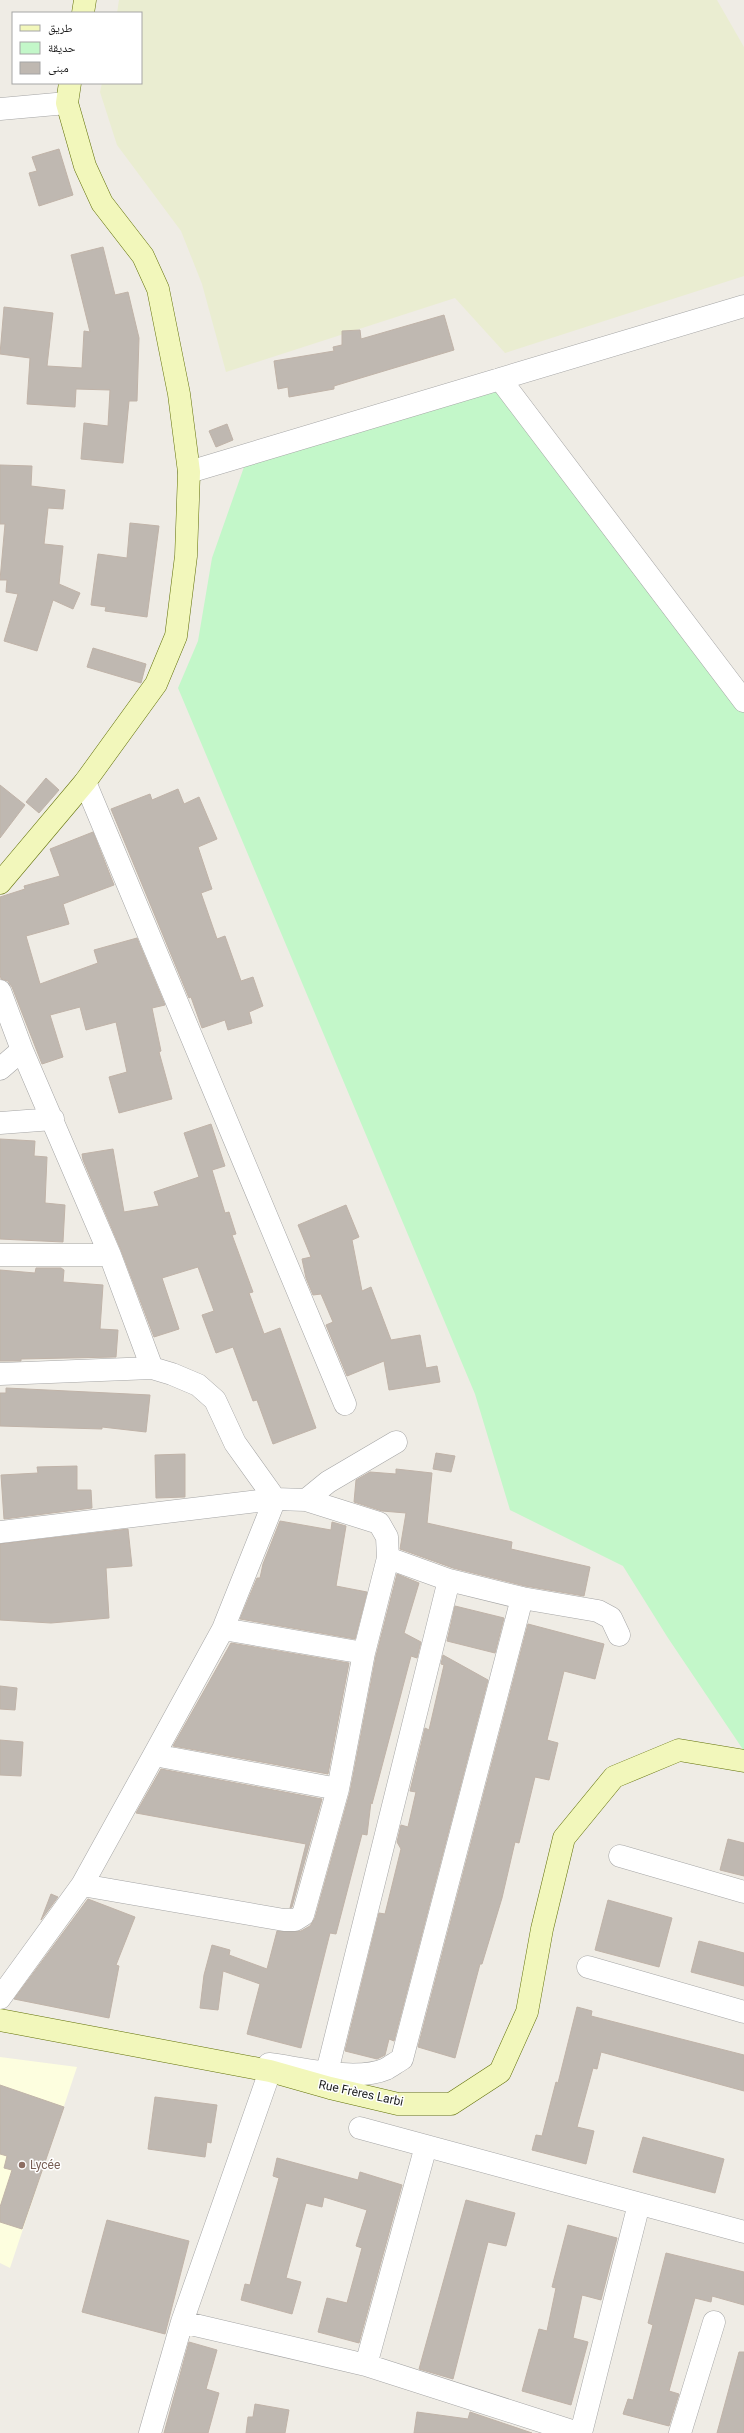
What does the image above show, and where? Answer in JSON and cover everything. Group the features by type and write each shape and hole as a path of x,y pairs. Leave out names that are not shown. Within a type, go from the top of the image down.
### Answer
{"main road":[{"path":"83,12 85,0"},
{"path":"0,883 84,782 156,684 176,636 186,556 189,472 179,394 158,289 143,256 102,203 85,166 69,93"},
{"name":"Rue Frères Larbi","path":"0,2020 238,2065 329,2080 398,2104 450,2104 500,2072 527,2012 542,1929 564,1838 614,1777 679,1750 744,1761"}],"street":[{"path":"0,109 69,93"},
{"path":"189,472 744,306"},
{"path":"500,380 744,700"},
{"path":"84,782 345,1404"},
{"path":"0,990 22,1050 53,1119 110,1255 152,1368"},
{"path":"0,1069 22,1050"},
{"path":"0,1123 53,1119"},
{"path":"0,1255 110,1255"},
{"path":"0,1374 152,1368 172,1374 198,1385 215,1400 235,1443 275,1499"},
{"path":"306,1500 328,1482 396,1442"},
{"path":"0,1998 82,1885 154,1755 223,1629 275,1499"},
{"path":"0,1532 275,1499 306,1500 379,1523 387,1537 388,1558 364,1653 338,1789 302,1915 295,1920 82,1885"},
{"path":"388,1558 449,1580 522,1598 598,1611 611,1618 619,1635"},
{"path":"329,2080 449,1580"},
{"path":"238,2065 268,2063 329,2080 385,2069 402,2059 522,1598"},
{"path":"223,1629 364,1653"},
{"path":"154,1755 338,1789"},
{"path":"620,1856 744,1892"},
{"path":"588,1967 744,2012"},
{"path":"150,2433 182,2322 270,2070"},
{"path":"360,2128 744,2232"},
{"path":"366,2365 426,2146"},
{"path":"182,2322 366,2365 579,2433 639,2204"},
{"path":"680,2433 714,2322"}],"shaded area":[{"path":"119,0 717,0 744,47 744,276 505,353 455,298 226,372 202,284 181,231 117,145 100,92 102,84 142,84 142,12 117,12"},
{"name":"Lycée","path":"0,2057 77,2067 10,2268 0,2263"}],"green space":[{"path":"495,389 744,687 744,1751 668,1638 623,1566 510,1510 475,1394 178,688 198,641 212,558 244,467"}],"building":[{"path":"59,149 73,195 39,206 29,173 37,171 32,157"},
{"path":"103,247 115,295 128,292 139,338 137,401 129,401 123,463 81,459 84,423 108,426 110,390 76,389 75,407 27,404 30,358 0,354 4,307 53,313 47,366 82,368 84,331 90,332 71,255"},
{"path":"444,315 454,350 334,386 334,389 289,397 288,387 278,389 274,361 334,351 333,347 342,345 342,331 360,330 361,339"},
{"path":"227,424 233,440 216,447 209,431"},
{"path":"0,465 32,466 31,486 65,490 63,509 48,508 44,544 63,546 59,584 80,593 73,609 53,600 37,651 4,641 18,594 6,592 7,580 0,580 5,524 0,524"},
{"path":"130,523 159,526 147,617 105,611 106,607 91,605 98,554 127,558"},
{"path":"93,648 146,664 141,683 87,667"},
{"path":"46,778 59,790 39,813 26,802"},
{"path":"0,785 25,805 0,838"},
{"path":"178,789 184,804 199,797 217,839 198,847 212,889 201,893 217,939 225,936 241,981 253,977 263,1006 249,1012 252,1023 228,1030 225,1020 202,1028 191,997 189,998 111,809 150,794 152,800"},
{"path":"93,832 114,885 63,904 69,924 26,936 40,984 98,963 94,950 137,938 165,1005 152,1008 161,1051 159,1052 172,1099 119,1113 109,1077 127,1072 116,1022 86,1030 80,1007 50,1015 63,1057 42,1064 12,987 8,981 1,979 0,974 0,897 25,889 24,886 60,876 50,849"},
{"path":"211,1124 225,1166 212,1170 225,1213 229,1212 236,1234 232,1235 253,1292 249,1293 264,1334 280,1328 316,1428 273,1444 257,1400 253,1401 233,1347 216,1353 202,1315 214,1311 198,1267 162,1278 179,1329 154,1337 121,1250 83,1160 82,1154 113,1149 124,1212 159,1206 154,1192 199,1177 184,1133"},
{"path":"0,1139 35,1141 34,1156 47,1157 45,1203 65,1205 63,1242 0,1239"},
{"path":"346,1205 359,1237 352,1240 362,1291 371,1287 391,1340 420,1335 426,1368 437,1366 440,1382 389,1390 384,1361 347,1376 326,1325 333,1322 321,1294 313,1295 306,1278 302,1259 311,1257 298,1225"},
{"path":"36,1268 61,1268 64,1270 63,1282 103,1285 100,1329 118,1330 116,1357 21,1359 21,1361 0,1361 0,1270 35,1273"},
{"path":"6,1388 150,1395 146,1432 102,1427 102,1429 0,1426 0,1393 6,1393"},
{"path":"436,1453 455,1456 451,1472 433,1469"},
{"path":"185,1454 185,1497 156,1498 155,1455"},
{"path":"77,1466 77,1490 91,1490 92,1508 4,1519 1,1475 38,1473 37,1467"},
{"path":"396,1469 432,1473 427,1523 512,1542 511,1549 590,1567 584,1596 525,1586 453,1568 400,1549 406,1513 382,1511 354,1502 356,1480 370,1472 396,1474"},
{"path":"280,1521 331,1530 332,1522 346,1526 336,1586 367,1592 355,1639 240,1619 257,1578 260,1578 263,1564"},
{"path":"128,1529 132,1566 106,1568 109,1618 51,1623 0,1620 0,1544"},
{"path":"397,1574 419,1583 404,1633 421,1642 417,1658 411,1656 372,1804 371,1802 367,1835 362,1834 336,1934 330,1933 301,2048 247,2034 260,1984 223,1971 218,2010 200,2008 204,1975 212,1945 230,1950 229,1955 267,1969 277,1931 301,1931 310,1926 315,1918 350,1792 376,1656"},
{"path":"455,1606 504,1618 495,1653 447,1641"},
{"path":"528,1624 604,1644 595,1679 564,1671 547,1740 558,1743 549,1780 535,1777 519,1843 515,1842 502,1898 482,1964 480,1964 455,2058 418,2047"},
{"path":"231,1643 349,1663 328,1774 173,1746"},
{"path":"443,1655 488,1680 394,2041 389,2039 385,2055 377,2059 345,2051 379,1913 385,1914 401,1849 397,1842 401,1825 408,1827 416,1792 410,1791 425,1728 429,1730 444,1665 441,1664"},
{"path":"0,1686 17,1688 15,1710 0,1709"},
{"path":"0,1740 23,1742 21,1776 0,1775"},
{"path":"161,1769 322,1799 292,1907 290,1908 306,1844 136,1813"},
{"path":"728,1839 744,1843 744,1876 720,1870"},
{"path":"51,1894 58,1897 41,1920"},
{"path":"88,1899 135,1917 116,1965 119,1966 109,2018 14,1999"},
{"path":"608,1900 672,1918 659,1967 595,1950"},
{"path":"699,1941 744,1953 744,1986 691,1972"},
{"path":"577,2007 592,2011 591,2016 744,2055 744,2091 601,2052 597,2069 593,2068 577,2127 594,2131 586,2164 532,2150 536,2135 542,2136 556,2082 558,2083"},
{"name":"Lycée","path":"0,2085 64,2107 22,2229 0,2222 0,2207 12,2170 4,2168 7,2156 0,2154"},
{"path":"155,2097 217,2105 211,2143 207,2142 205,2157 148,2149"},
{"path":"643,2137 724,2159 715,2193 633,2172"},
{"path":"277,2158 358,2180 360,2172 402,2185 359,2343 318,2332 327,2298 347,2303 362,2248 356,2246 367,2210 324,2197 322,2207 306,2203 286,2278 301,2282 292,2314 241,2300 245,2284 250,2285 279,2178 273,2176"},
{"path":"466,2200 515,2213 506,2246 488,2242 453,2379 419,2369"},
{"path":"107,2220 189,2241 165,2334 82,2312"},
{"path":"568,2225 617,2238 601,2300 582,2295 573,2338 588,2342 571,2405 522,2391 539,2329 547,2331 556,2288 552,2287"},
{"path":"666,2253 744,2272 744,2305 712,2296 711,2302 695,2298 669,2391 679,2394 669,2426 623,2414 628,2399 633,2400 653,2325 648,2323"},
{"path":"189,2342 217,2350 206,2389 219,2393 208,2433 164,2433"},
{"path":"739,2352 744,2352 744,2433 717,2433"},
{"path":"255,2404 289,2410 285,2433 246,2433 248,2417 253,2417"},
{"path":"417,2412 468,2419 470,2412 532,2433 414,2433"}],"place":[{"name":"Lycée","path":"22,2165"}]}
